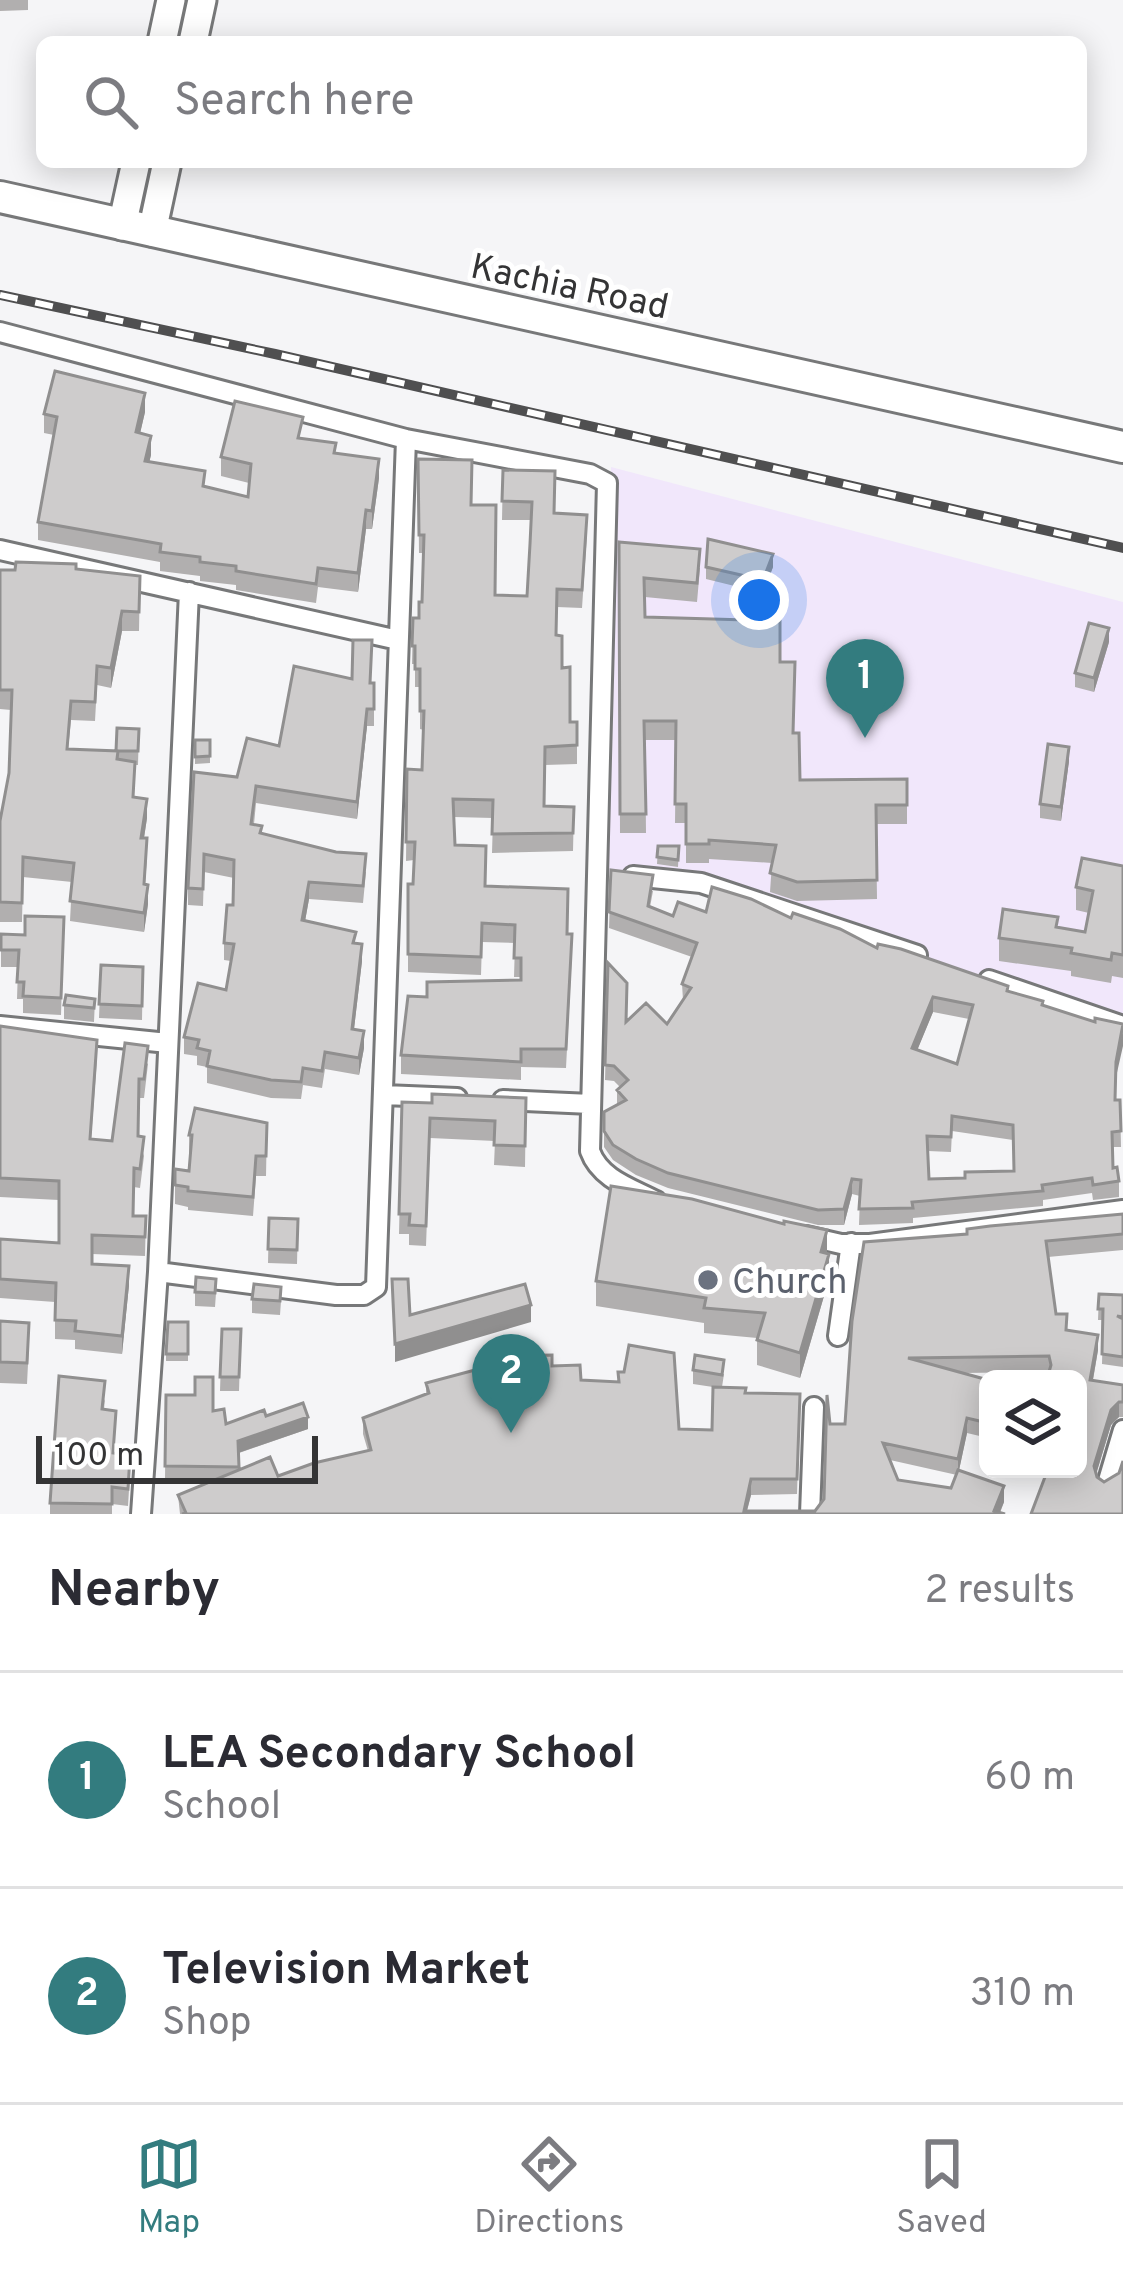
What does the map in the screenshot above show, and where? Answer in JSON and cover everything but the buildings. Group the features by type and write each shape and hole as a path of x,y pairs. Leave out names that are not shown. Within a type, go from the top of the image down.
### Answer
{"main road":[{"name":"Kachia Road","path":"0,197 1123,447"}],"street":[{"path":"162,36 171,0"},
{"path":"194,36 202,0"},
{"path":"136,168 137,229"},
{"path":"137,229 164,168"},
{"path":"0,332 406,439 590,474 607,483 590,1151 595,1165 657,1201 680,1207"},
{"path":"158,1272 336,1295 364,1295 376,1287 406,439"},
{"path":"0,550 398,640"},
{"path":"141,1514 158,1272 189,592"},
{"path":"599,871 700,883 947,965"},
{"path":"969,973 1123,1026"},
{"path":"0,1026 168,1043"},
{"path":"384,1096 591,1104"},
{"path":"795,1233 870,1244 1123,1210"},
{"path":"838,1336 851,1243"},
{"path":"810,1514 814,1408"},
{"path":"1107,1484 1123,1430"}],"shaded area":[{"path":"611,467 1123,602 1123,1033 733,892 605,873"}],"railway":[{"path":"0,295 1123,548"}],"place":[{"name":"LEA Secondary School","path":"865,738"},
{"name":"Church","path":"708,1280"},
{"name":"Television Market","path":"511,1433"}]}
